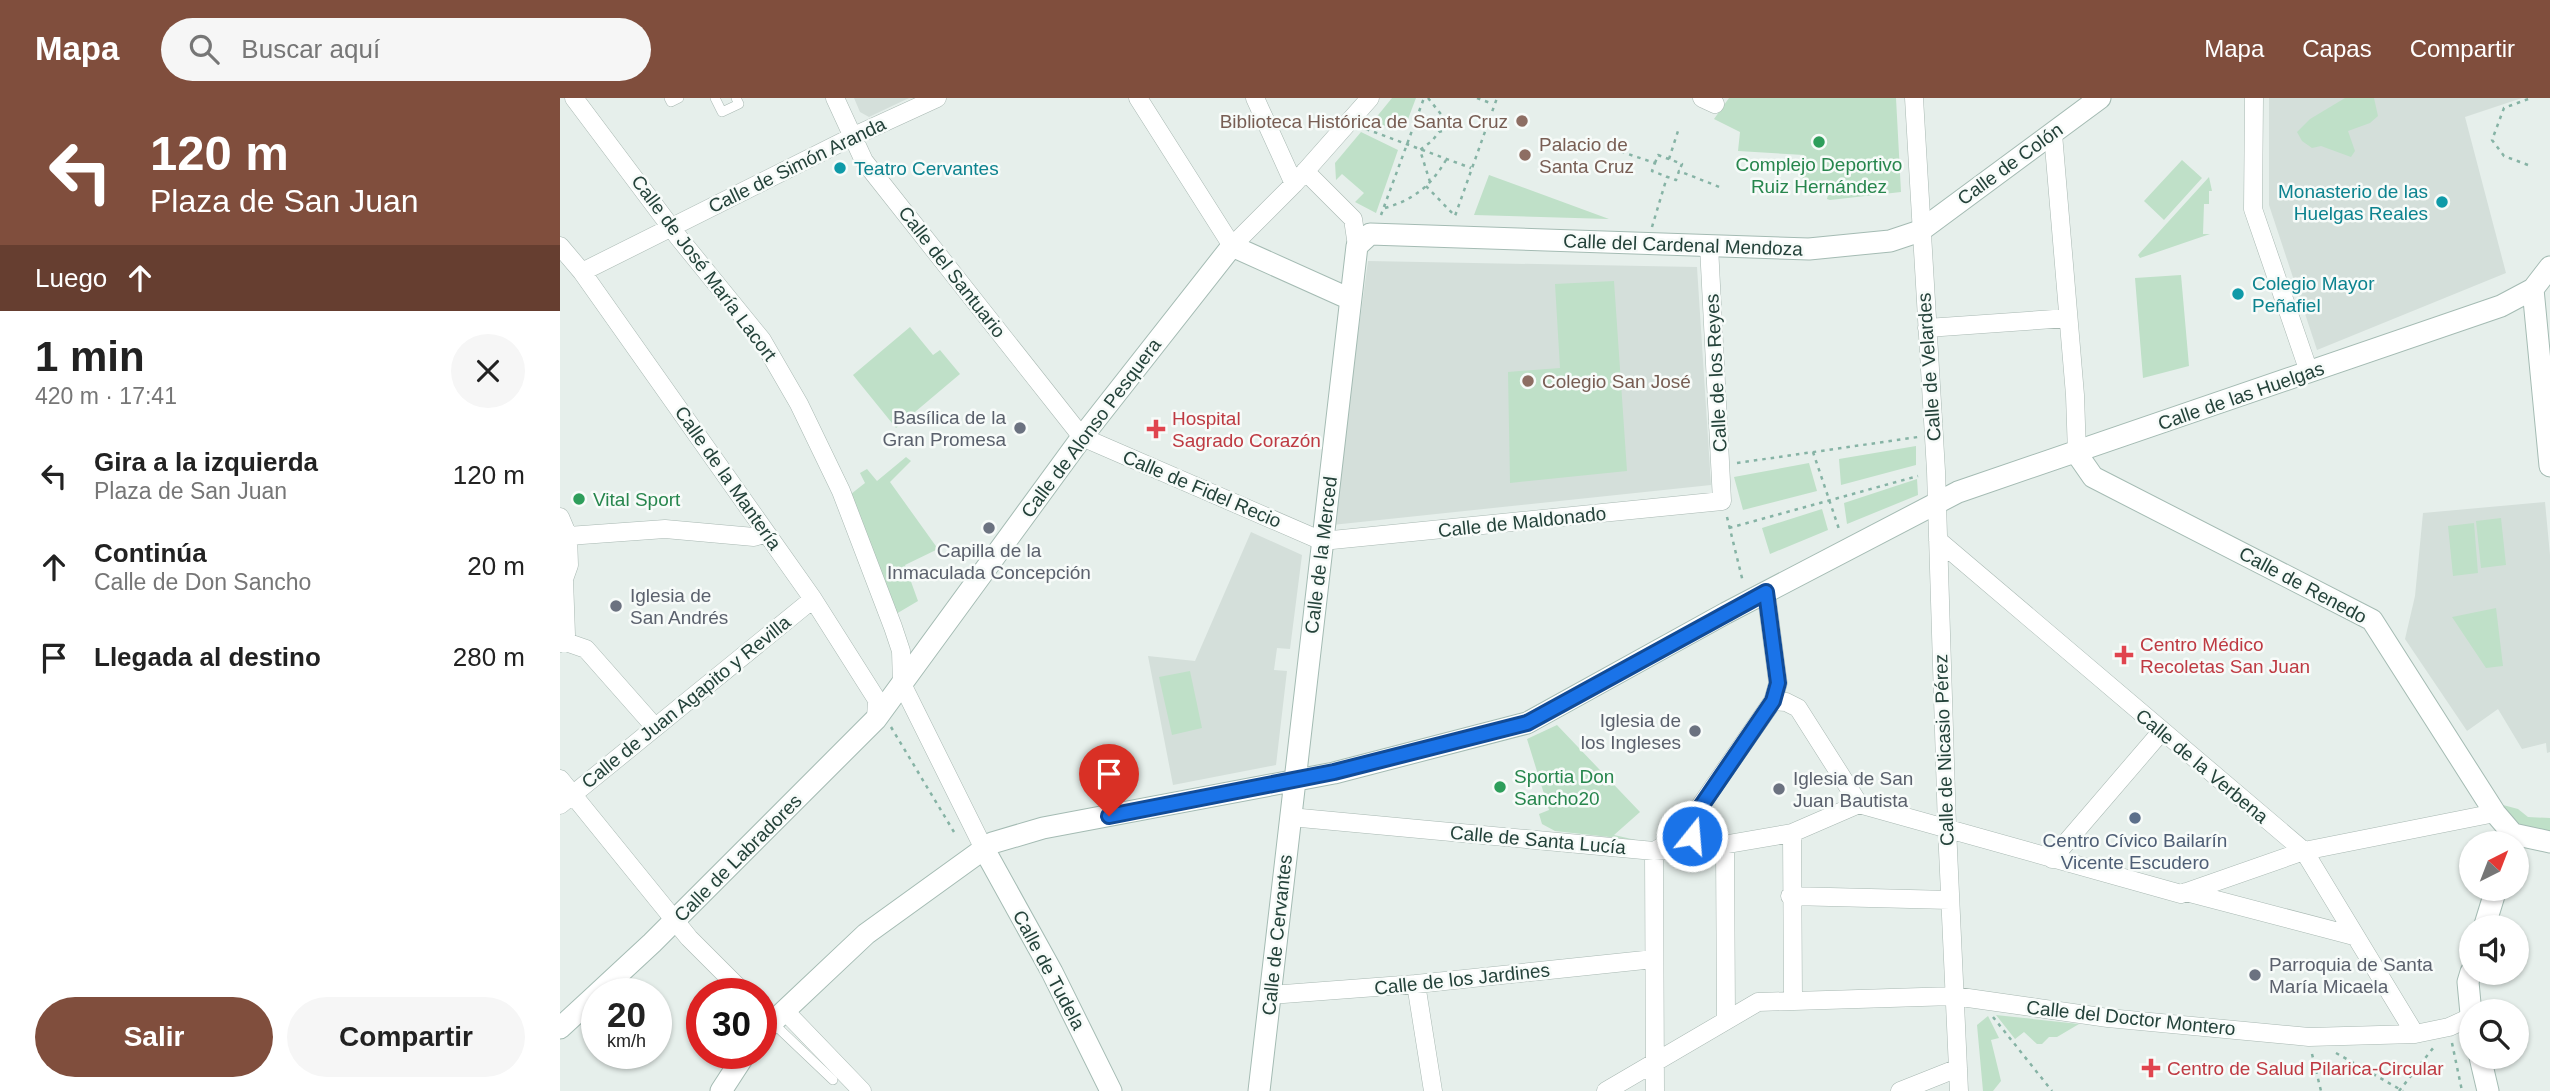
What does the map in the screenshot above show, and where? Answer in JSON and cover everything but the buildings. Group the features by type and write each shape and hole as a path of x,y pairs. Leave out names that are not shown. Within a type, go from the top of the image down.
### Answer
{"street":[{"name":"Calle de José María Lacort","path":"574,98 762,340 799,404 841,491 893,627 901,651 902,684"},
{"name":"Calle del Santuario","path":"835,98 864,161 1082,437"},
{"name":"Calle de Simón Aranda","path":"582,272 852,137 937,98"},
{"path":"1138,98 1232,246 1350,299"},
{"path":"1255,98 1300,177 1353,219 1357,246"},
{"name":"Calle de Alonso Pesquera","path":"876,719 1082,437 1159,348 1232,246 1300,177 1370,98"},
{"name":"Calle de Velardes","path":"1914,98 1937,504"},
{"name":"Calle de Colón","path":"1920,231 2100,98"},
{"path":"2253,98 2253,209 2309,372"},
{"path":"2053,134 2077,454"},
{"name":"Calle del Cardenal Mendoza","path":"1357,246 1370,234 1809,248 1891,241 1920,231"},
{"name":"Calle de la Mantería","path":"560,246 582,272 813,598 877,700 876,719"},
{"name":"Calle de la Merced","path":"1294,780 1357,246"},
{"name":"Calle de los Reyes","path":"1709,246 1722,501"},
{"path":"2541,279 2550,466"},
{"name":"Calle de las Huelgas","path":"777,1013 866,934 998,840 1043,828 1294,780 1527,723 1726,613 1958,492 2077,454 2501,306 2541,279"},
{"path":"1927,328 2068,318"},
{"name":"Calle de Fidel Recio","path":"1082,437 1322,541"},
{"name":"Calle de Renedo","path":"2077,454 2092,477 2372,620 2506,831"},
{"name":"Calle de Maldonado","path":"1322,541 1722,501"},
{"name":"Calle de Nicasio Pérez","path":"1937,504 1947,828 1959,1091"},
{"path":"560,517 568,536 569,565 564,579 566,635 561,642 586,649 654,726"},
{"path":"568,536 664,529 754,537 766,533"},
{"name":"Calle de la Verbena","path":"1938,540 2161,732 2304,850 2415,1034"},
{"path":"1655,1091 1654,851 1678,838 1773,701 1778,683 1766,592"},
{"name":"Calle de Juan Agapito y Revilla","path":"567,800 813,598"},
{"path":"902,684 985,849"},
{"path":"1773,701 1786,702 1798,708 1859,804 2180,894 2304,850 2496,813"},
{"name":"Calle de Labradores","path":"614,978 876,719"},
{"path":"2052,859 2161,732"},
{"path":"560,779 567,800 676,919 689,938 729,978"},
{"name":"Calle de Cervantes","path":"1259,1091 1294,780"},
{"name":"Calle de Santa Lucía","path":"1290,817 1654,851 1705,848 1792,833 1859,804"},
{"path":"1689,824 1692,836 1705,848"},
{"path":"1792,833 1790,896 1793,1001"},
{"path":"2529,840 2550,842"},
{"path":"1725,845 1727,1018"},
{"name":"Calle de Tudela","path":"985,849 1052,972 1111,1091"},
{"path":"2186,892 2354,936"},
{"path":"1790,896 1950,900"},
{"name":"Calle de los Jardines","path":"1270,995 1416,984 1654,959"},
{"path":"1416,984 1433,1091"},
{"name":"Calle del Doctor Montero","path":"1606,1091 1758,1002 1954,996 2108,1018 2309,1037 2415,1034 2449,1027 2459,1022"},
{"name":"Calle de Labradores","path":"562,1023 581,1007"},
{"path":"777,1024 862,1091"},
{"path":"1900,1091 1958,1068"},
{"path":"721,1091 735,1069"},
{"path":"2483,1069 2488,1091"}],"lane":[{"path":"669,98 671,102 679,98"},
{"path":"715,98 722,112 739,104 736,98"},
{"path":"777,1026 833,1080"}],"path":[{"path":"1379,219 1426,98 1449,124"},
{"path":"1477,98 1494,105"},
{"path":"1426,186 1455,216 1497,98"},
{"path":"2528,165 2504,156 2492,140 2504,108 2531,98"},
{"path":"1420,150 1439,132 1446,130 1449,124 1470,118 1490,117"},
{"path":"1360,127 1471,168"},
{"path":"1669,159 1678,131"},
{"path":"1613,149 1655,163"},
{"path":"1420,150 1430,182"},
{"path":"1658,155 1682,164 1676,180 1652,172 1655,163 1658,155"},
{"path":"1385,208 1411,200 1430,182 1446,160"},
{"path":"1679,171 1722,188"},
{"path":"1652,226 1667,177"},
{"path":"1720,466 1922,436"},
{"path":"1813,452 1842,538"},
{"path":"1729,528 1926,474"},
{"path":"1722,501 1744,586"},
{"path":"876,719 893,727 954,832"},
{"path":"1978,999 2052,1091"},
{"path":"2309,1037 2401,1090 2449,1027"},
{"path":"2449,1027 2462,1091"},
{"path":"2309,1037 2320,1091"}],"shaded area":[{"path":"854,98 909,98 869,117 860,112"},
{"path":"2269,98 2522,98 2465,117 2506,273 2317,350 2269,205"},
{"name":"Colegio San José","path":"1368,261 1697,267 1711,485 1332,525"},
{"path":"2545,502 2550,555 2550,752 2547,753 2546,743 2522,749 2498,709 2467,731 2405,639 2415,596 2423,513"},
{"path":"1251,532 1302,555 1290,649 1277,648 1274,670 1287,671 1276,765 1173,785 1148,656 1195,661"}],"green space":[{"path":"1392,98 1416,98 1405,127 1399,125 1396,130 1383,125 1381,129 1370,125"},
{"name":"Complejo Deportivo Ruiz Hernández","path":"1729,98 1896,98 1901,192 1830,200 1827,199 1829,190 1826,187 1802,190 1804,155 1738,151 1740,132 1714,119"},
{"path":"2345,98 2374,98 2378,116 2370,123 2348,131 2355,151 2351,157 2321,146 2312,148 2302,141 2297,132 2310,119"},
{"path":"1361,132 1398,150 1376,213 1355,202 1364,193 1342,174 1336,180 1335,163"},
{"path":"2182,160 2202,178 2164,220 2144,201"},
{"path":"1489,175 1609,219 1474,215"},
{"path":"2209,177 2212,191 2209,191 2209,204 2204,204 2203,234 2210,234 2140,258 2138,255"},
{"path":"2181,275 2189,366 2143,378 2135,278"},
{"path":"1614,281 1627,471 1510,483 1508,372 1560,368 1555,284"},
{"path":"910,327 933,355 940,350 960,374 896,428 853,375"},
{"path":"1916,446 1916,465 1841,485 1839,459"},
{"path":"906,457 911,461 890,482 938,549 905,565 918,601 896,614 851,494 865,483 860,473 867,469 877,481"},
{"path":"1809,463 1817,491 1743,510 1734,477"},
{"path":"1917,479 1918,495 1847,524 1844,503"},
{"path":"1822,509 1828,530 1770,554 1762,528"},
{"path":"2501,518 2506,565 2481,568 2476,521"},
{"path":"2474,523 2478,573 2453,576 2448,526"},
{"path":"2496,608 2503,666 2486,668 2452,617"},
{"path":"1190,671 1202,728 1172,735 1159,677"},
{"path":"1557,725 1640,812 1614,835 1636,840 1555,831 1542,824 1539,814 1549,810 1527,739"},
{"path":"2503,805 2518,809 2528,817 2550,818 2550,832 2516,824 2501,811"},
{"path":"1996,1015 2079,1024 2057,1037 2049,1037 2042,1044 2037,1044 2024,1032 2015,1039"},
{"path":"1988,1016 1999,1038 1991,1040 2001,1081 1993,1091 1983,1091 1977,1025"}],"place":[{"name":"Biblioteca Histórica de Santa Cruz","path":"1522,121"},
{"name":"Complejo Deportivo Ruiz Hernández","path":"1819,142"},
{"name":"Palacio de Santa Cruz","path":"1525,155"},
{"name":"Teatro Cervantes","path":"840,168"},
{"name":"Monasterio de las Huelgas Reales","path":"2442,202"},
{"name":"Colegio Mayor Peñafiel","path":"2238,294"},
{"name":"Colegio San José","path":"1528,381"},
{"name":"Basílica de la Gran Promesa","path":"1020,428"},
{"name":"Hospital Sagrado Corazón","path":"1156,429"},
{"name":"Vital Sport","path":"579,499"},
{"name":"Capilla de la Inmaculada Concepción","path":"989,528"},
{"name":"Iglesia de San Andrés","path":"616,606"},
{"name":"Centro Médico Recoletas San Juan","path":"2124,655"},
{"name":"Iglesia de los Ingleses","path":"1695,731"},
{"name":"Sportia Don Sancho20","path":"1500,787"},
{"name":"Iglesia de San Juan Bautista","path":"1779,789"},
{"name":"Centro Cívico Bailarín Vicente Escudero","path":"2135,818"},
{"name":"Parroquia de Santa María Micaela","path":"2255,975"},
{"name":"Centro de Salud Pilarica-Circular","path":"2151,1068"}],"route":[{"path":"1109,816 1334,772 1527,723 1766,592 1778,683 1773,701 1689,824 1692,836"}]}
